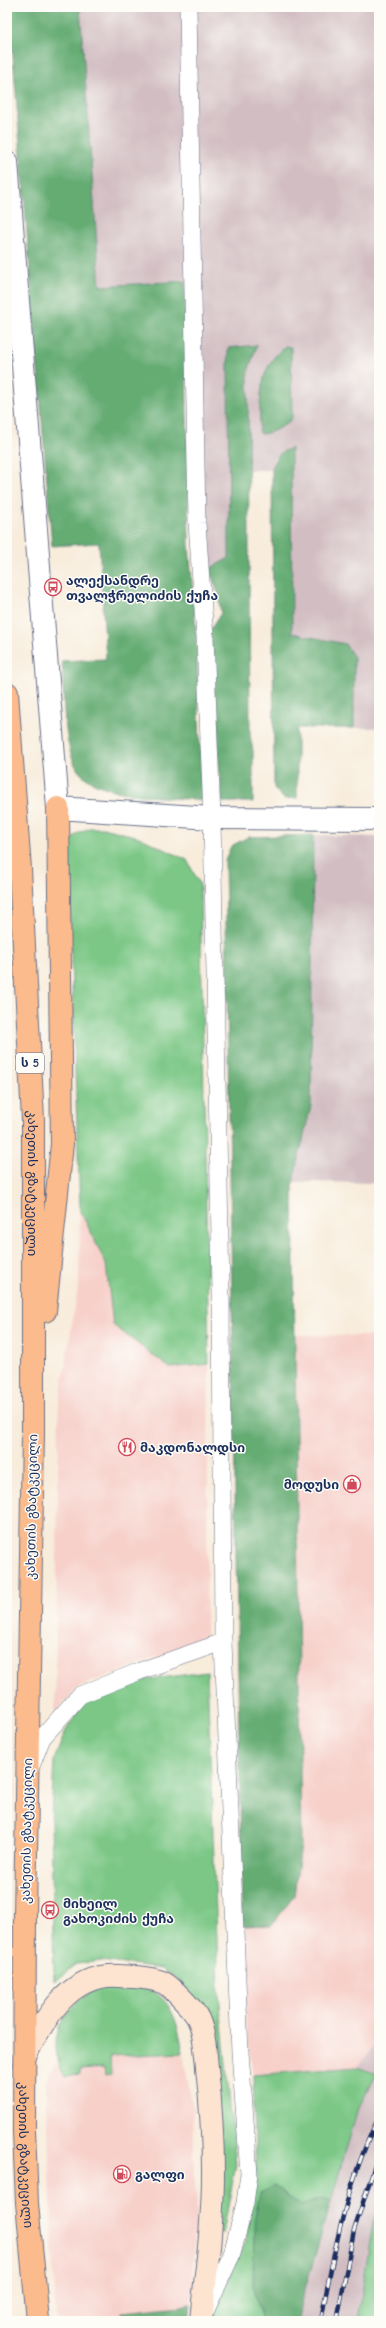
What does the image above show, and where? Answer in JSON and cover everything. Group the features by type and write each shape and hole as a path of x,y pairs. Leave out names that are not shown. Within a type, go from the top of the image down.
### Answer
{"highway":[{"name":"კახეთის გზატკეცილი","path":"7,693 20,869 33,1120 32,1434 26,1778 24,2131 27,2203 38,2321"},
{"path":"32,1434 62,1144 58,808"}],"main road":[{"path":"25,2056 36,2034 54,2007 70,1990 92,1979 109,1975 140,1978 164,1983 196,2016 205,2049 210,2091 211,2136 211,2221 201,2321"}],"street":[{"path":"188,7 197,523 206,637 212,818 221,1276 223,1642 240,2052 249,2174 245,2203 232,2254 201,2321"},
{"path":"7,162 58,808 212,818 379,819"},
{"path":"26,1778 42,1738 80,1696 140,1671 223,1642"}],"shaded area":[{"path":"80,7 379,7 379,728 354,728 354,657 345,644 292,633 291,448 279,453 273,460 272,470 248,470 248,372 256,345 228,348 229,558 209,569 205,554 185,281 100,286"},
{"path":"313,835 379,837 379,1183 293,1182 311,1106"},
{"path":"80,1210 106,1264 113,1325 170,1367 209,1364 206,1639 77,1687 55,1714 59,1405 79,1281"},
{"path":"293,1335 379,1336 379,2039 357,2067 253,2075 246,2025 242,1926 272,1925 294,1896 301,1845"},
{"path":"379,2039 379,2208 372,2227 358,2321 298,2321 300,2306 358,2108 377,2074 357,2067"},
{"name":"გალფი","path":"183,2053 193,2108 196,2214 191,2305 123,2312 122,2321 56,2321 46,2082 57,2063 65,2077 79,2070 104,2068 105,2075 111,2075 110,2056"}],"green space":[{"path":"9,7 80,7 100,286 185,281 189,545 196,632 202,800 131,794 96,784 83,776 75,765 68,741 64,714 62,661 106,659 99,543 52,546"},
{"path":"257,345 248,372 250,735 253,751 253,802 222,802 209,632 221,613 218,593 209,569 229,558 228,348"},
{"path":"285,346 291,347 292,418 278,429 261,434 259,431 261,395 265,374 276,355"},
{"path":"291,448 292,633 345,644 354,657 354,728 297,728 297,798 284,799 274,788 272,470 277,456"},
{"path":"89,828 103,828 139,837 187,860 200,885 209,1364 170,1368 113,1325 106,1264 80,1210 67,844 77,834"},
{"path":"313,835 311,1106 293,1182 301,1845 294,1896 272,1925 242,1926 225,860 231,846 248,837"},
{"path":"207,1672 219,1994 236,2164 223,2233 218,2232 206,2017 183,1984 162,1969 101,1961 77,1964 54,1981 51,1820 54,1760 66,1730 84,1703 144,1680"},
{"path":"99,1986 140,1987 155,1992 162,1998 173,2014 177,2024 183,2053 110,2056 111,2075 105,2076 104,2068 80,2070 80,2075 65,2077 59,2062 56,2048 57,2036 61,2024 67,2013 76,2003"},
{"path":"357,2067 377,2074 358,2108 331,2201 322,2199 301,2206 274,2186 253,2284 263,2321 210,2321 246,2239 256,2178 253,2075"},
{"path":"274,2186 301,2206 322,2199 331,2201 300,2306 298,2321 263,2321 253,2285 254,2222 260,2193"},
{"path":"379,2208 379,2321 358,2321 372,2227"},
{"path":"191,2305 189,2321 122,2321 122,2312"}],"railway":[{"path":"321,2321 336,2243 350,2191 368,2141 379,2117"},
{"path":"337,2321 354,2230 379,2153"}],"place":[{"name":"ალექსანდრე თვალჭრელიძის ქუჩა","path":"53,587"},
{"name":"მაკდონალდსი","path":"127,1447"},
{"name":"მოდუსი","path":"352,1484"},
{"name":"მიხეილ გახოკიძის ქუჩა","path":"50,1910"},
{"name":"გალფი","path":"122,2174"}]}
